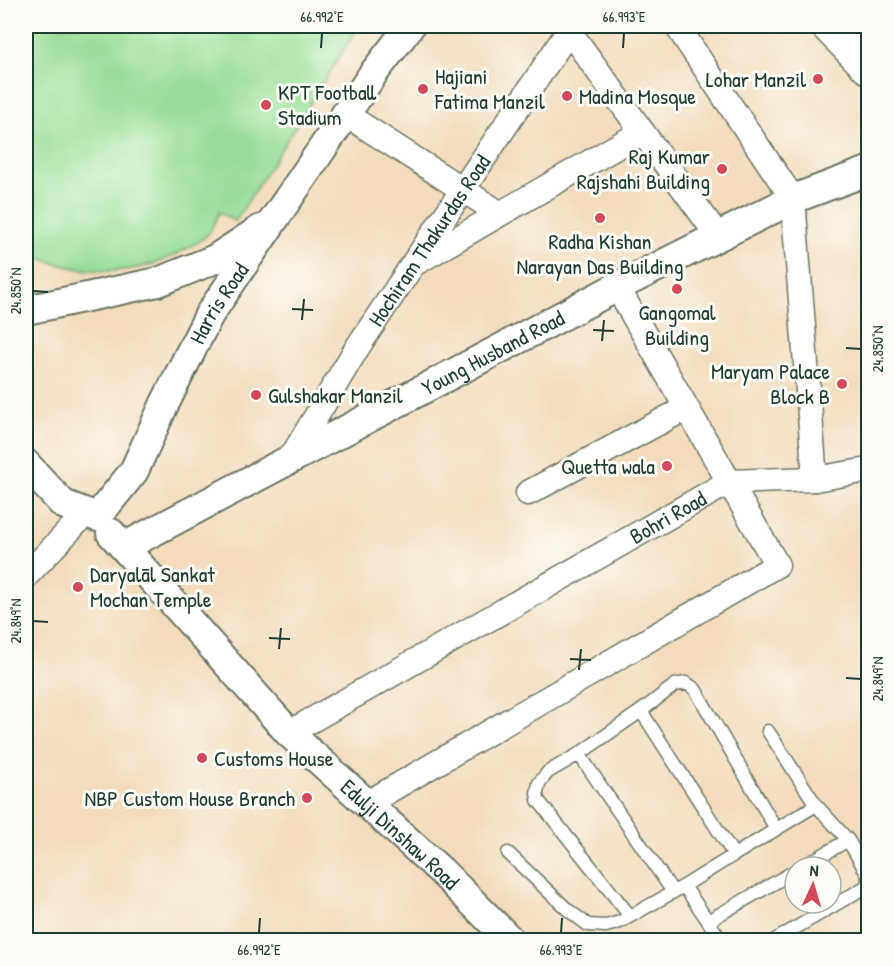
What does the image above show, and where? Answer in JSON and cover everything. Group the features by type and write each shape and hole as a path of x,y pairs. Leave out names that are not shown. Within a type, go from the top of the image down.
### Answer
{"main road":[{"path":"828,26 868,67"}],"street":[{"name":"Harris Road","path":"92,515 135,471 164,405 209,315 345,114 410,26"},
{"path":"677,26 793,198 815,479"},
{"path":"570,28 718,236"},
{"name":"Hochiram Thakurdas Road","path":"290,460 357,348 570,28"},
{"path":"345,114 500,213"},
{"path":"412,265 642,132"},
{"name":"Young Husband Road","path":"124,547 617,287 793,198 868,171"},
{"path":"26,310 158,282 215,259 270,224"},
{"path":"366,804 777,565 617,287"},
{"path":"528,493 686,408"},
{"path":"26,465 63,504 92,515 26,576"},
{"name":"Bohri Road","path":"289,733 729,482 815,479 868,470"},
{"name":"Edulji Dinshaw Road","path":"92,515 124,547 289,733 440,870 510,940"}],"lane":[{"path":"630,916 538,800 537,793 539,783 548,772 579,754 675,686 686,683 695,689 776,830"},
{"path":"641,711 734,855"},
{"path":"768,731 816,805 848,840 868,875"},
{"path":"579,754 679,889 708,921 721,940"},
{"path":"508,853 568,910 588,925 606,926 620,922 679,889 816,805"},
{"path":"822,855 848,840"},
{"path":"708,921 783,878"},
{"path":"775,940 867,886 868,879"}],"green space":[{"path":"26,26 359,26 235,222 219,212 209,233 167,259 147,266 106,271 65,266 26,252"}],"place":[{"name":"Lohar Manzil","path":"818,79"},
{"name":"Hajiani Fatima Manzil","path":"423,89"},
{"name":"Madina Mosque","path":"567,96"},
{"name":"KPT Football Stadium","path":"266,105"},
{"name":"Raj Kumar Rajshahi Building","path":"722,169"},
{"name":"Radha Kishan Narayan Das Building","path":"600,218"},
{"name":"Gangomal Building","path":"677,289"},
{"name":"Maryam Palace Block B","path":"842,384"},
{"name":"Gulshakar Manzil","path":"256,395"},
{"name":"Quetta wala","path":"667,466"},
{"name":"Daryalāl Sankat Mochan Temple","path":"78,587"},
{"name":"Customs House","path":"202,758"},
{"name":"NBP Custom House Branch","path":"307,798"}]}
